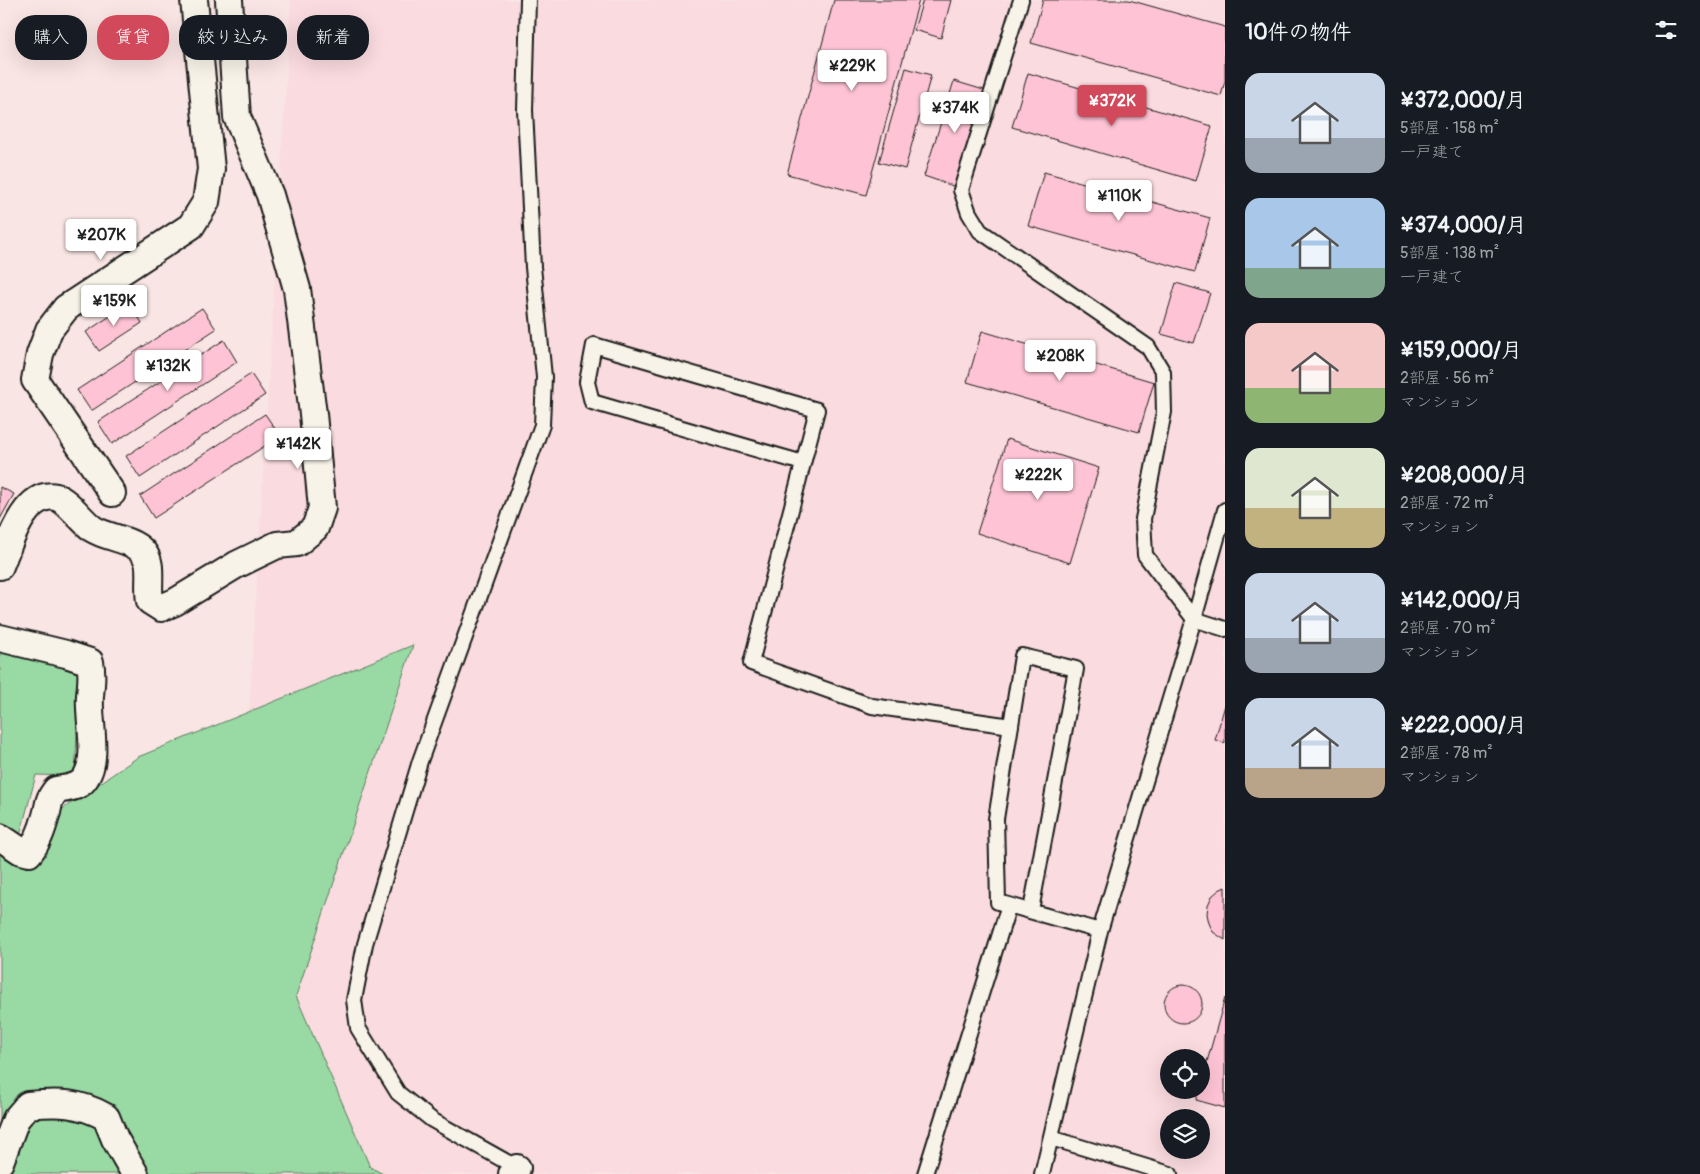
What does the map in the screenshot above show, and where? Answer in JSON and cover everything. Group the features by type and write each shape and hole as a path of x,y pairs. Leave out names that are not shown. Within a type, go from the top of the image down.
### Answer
{"street":[{"path":"112,492 35,380 40,354 50,330 66,308 191,226 206,202 211,169 194,0"},
{"path":"0,566 15,528 31,504 44,497 57,497 93,528 112,537 136,544 144,552 149,565 148,590 150,601 161,608 175,602 236,565 277,545 297,543 315,528 322,508 313,414 297,288 270,195 237,117 228,0"},
{"path":"0,638 66,654 90,662 92,676 90,697 92,760 87,776 78,786 56,790 48,800 47,814 38,842 29,853 21,851 0,837"},
{"path":"0,1162 16,1118 28,1104 60,1102 93,1110 106,1117 115,1139 135,1174"}],"lane":[{"path":"519,1172 432,1120 398,1093 358,1028 354,1000 365,944 420,761 542,425 544,377 533,267 525,110 528,0"},
{"path":"1020,0 961,190 969,212 980,231 1148,347 1164,372 1164,412 1142,519 1145,555 1194,619 1225,629"},
{"path":"803,463 592,402 587,382 594,345 817,410 751,663 872,706 1011,726"},
{"path":"1042,1174 1100,932 1225,510"},
{"path":"1031,910 1076,669 1022,656 996,819 998,902 1031,910 1100,932"},
{"path":"925,1174 1009,905"},
{"path":"1052,1138 1170,1174"}],"shaded area":[{"path":"291,0 1225,0 1225,1174 269,1174 224,1146"}],"green space":[{"path":"413,645 296,996 370,1167 383,1174 0,1174 0,649 80,669 75,776 36,775 19,839 138,757"}],"building":[{"path":"834,0 919,0 866,195 787,174"},
{"path":"923,0 951,0 941,38 914,30"},
{"path":"1043,0 1129,0 1225,27 1225,81 1221,96 1031,43"},
{"path":"906,68 931,75 905,169 879,162"},
{"path":"1028,73 1212,126 1196,181 1012,127"},
{"path":"954,81 987,91 956,187 924,176"},
{"path":"1044,172 1210,218 1195,272 1028,226"},
{"path":"1176,283 1210,293 1194,343 1161,334"},
{"path":"130,303 142,323 99,351 86,332"},
{"path":"202,308 216,329 91,411 77,390"},
{"path":"982,331 1154,382 1139,432 967,382"},
{"path":"224,340 237,362 112,444 98,422"},
{"path":"251,374 265,395 140,478 126,456"},
{"path":"265,414 280,436 154,518 140,496"},
{"path":"1007,439 1099,468 1070,563 977,533"},
{"path":"0,487 14,494 0,519"},
{"path":"1225,705 1225,743 1215,740"},
{"path":"1225,887 1225,940 1213,932 1207,914 1212,896"},
{"path":"1183,985 1197,990 1202,1004 1197,1018 1183,1023 1169,1018 1164,1004 1169,990"},
{"path":"1225,998 1225,1108 1196,1100 1210,1099 1210,1051"}]}
